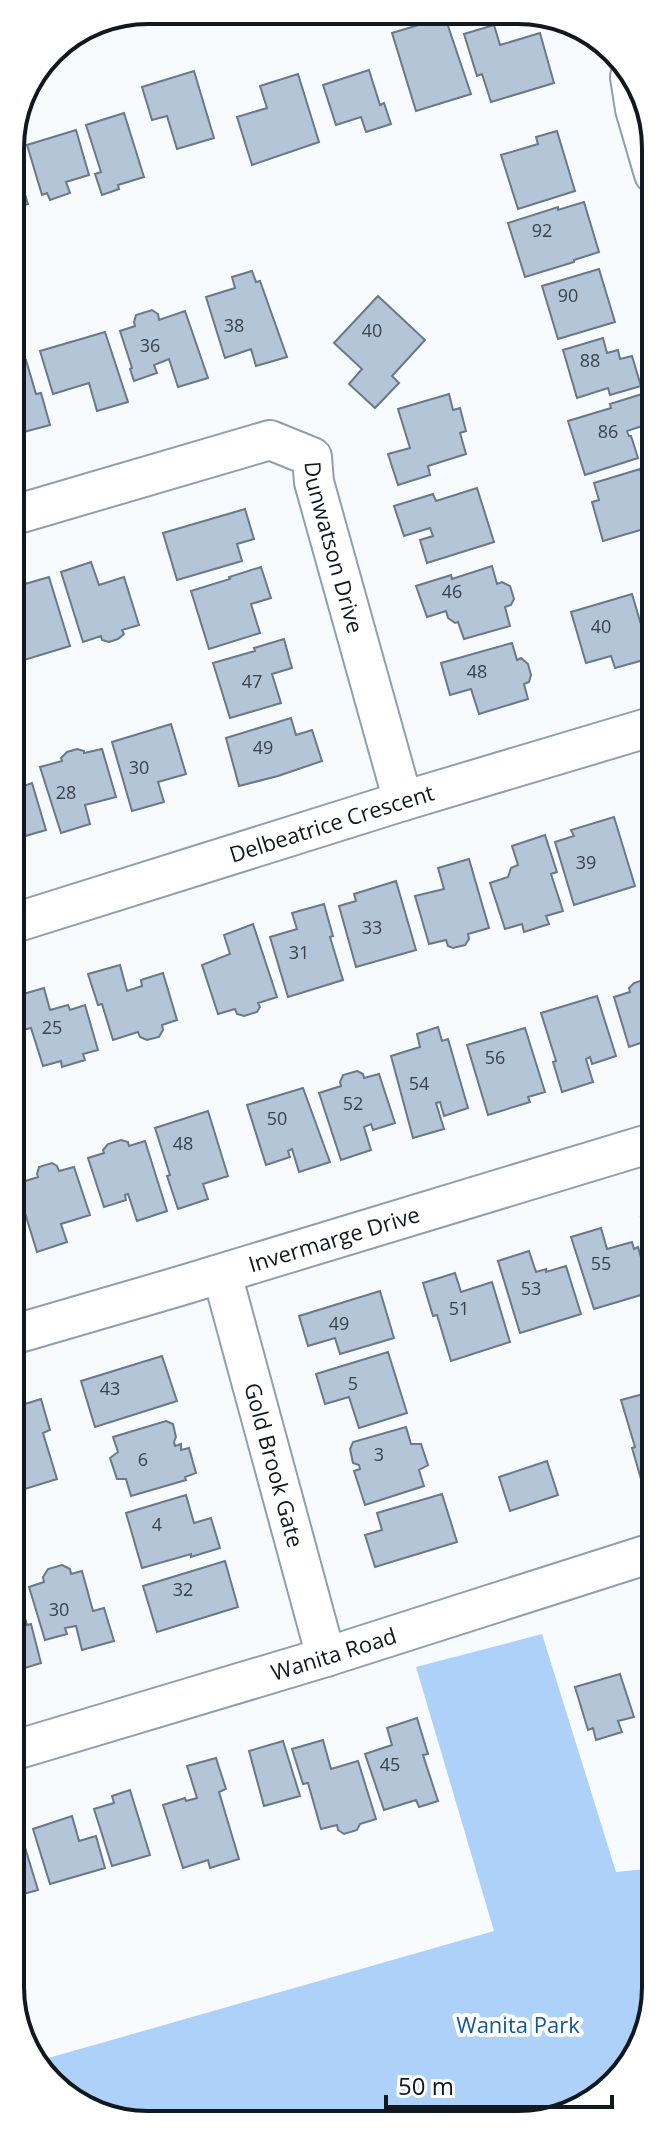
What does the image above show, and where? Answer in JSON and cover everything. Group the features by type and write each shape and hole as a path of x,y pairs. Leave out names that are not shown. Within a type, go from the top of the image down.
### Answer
{"street":[{"path":"635,107 640,127"},
{"name":"Dunwatson Drive","path":"24,512 270,440 312,457 314,482 403,801"},
{"name":"Delbeatrice Crescent","path":"24,920 642,730"},
{"name":"Invermarge Drive","path":"24,1332 642,1146"},
{"name":"Gold Brook Gate","path":"222,1274 326,1657"},
{"name":"Wanita Road","path":"24,1747 326,1657 642,1556"}],"green space":[{"name":"Wanita Park","path":"542,1634 616,1872 642,1869 642,1995 633,2035 611,2069 566,2102 543,2109 518,2111 148,2111 123,2109 100,2102 60,2075 47,2058 494,1931 416,1667"}],"building":[{"path":"422,24 447,24 471,94 416,111 392,33"},
{"path":"494,25 500,45 540,33 554,83 491,102 482,74 477,76 464,34"},
{"path":"369,70 380,105 384,103 391,124 366,132 361,117 336,125 323,85"},
{"path":"194,71 214,138 177,149 167,116 152,120 142,87"},
{"path":"298,74 319,142 252,165 237,117 267,108 260,86"},
{"path":"124,113 144,177 118,185 119,189 102,195 95,174 101,172 86,125"},
{"path":"76,130 89,175 66,182 70,193 50,200 47,193 42,195 27,145"},
{"path":"557,131 575,191 518,209 501,155 538,144 536,137"},
{"path":"584,202 599,252 525,277 508,223"},
{"path":"599,269 615,322 558,339 542,286"},
{"path":"252,271 256,282 260,281 287,357 256,366 251,349 225,358 206,297 235,288 232,277"},
{"path":"378,296 425,340 392,376 399,383 375,408 349,384 362,369 334,343"},
{"path":"152,310 158,314 159,320 185,311 208,378 178,387 169,359 154,365 157,373 134,381 120,331 135,326 136,315"},
{"path":"105,332 128,402 97,411 89,383 53,394 40,351"},
{"path":"603,338 607,353 618,350 620,359 632,356 641,386 610,395 608,388 577,398 563,350"},
{"path":"24,361 36,394 41,393 50,425 24,432"},
{"path":"449,394 453,410 460,408 466,431 460,433 466,454 428,466 430,475 398,485 388,454 410,448 398,409"},
{"path":"642,394 642,426 627,431 638,458 585,475 568,421 611,408 610,404"},
{"path":"640,469 642,530 603,541 592,502 599,500 594,483"},
{"path":"477,488 494,542 427,563 420,540 433,536 430,528 404,536 394,506 433,494 436,501"},
{"path":"245,509 254,539 237,544 242,561 177,580 163,533"},
{"path":"91,562 99,585 124,577 139,625 122,630 124,634 109,642 102,640 101,636 83,642 61,572"},
{"path":"492,566 497,584 502,582 510,586 514,599 511,605 505,607 510,626 464,639 458,622 448,618 446,611 427,617 416,586"},
{"path":"261,567 271,598 251,604 260,633 209,649 191,591"},
{"path":"49,577 70,646 24,660 24,584"},
{"path":"632,594 642,628 642,660 615,668 611,656 586,663 571,612"},
{"path":"284,639 292,668 272,674 281,703 230,718 213,663"},
{"path":"512,643 517,660 521,658 528,664 531,675 529,682 524,684 528,699 479,714 471,689 450,695 441,663"},
{"path":"291,718 296,735 312,730 322,761 239,786 226,738"},
{"path":"171,724 186,774 158,782 164,802 132,811 112,742"},
{"path":"77,749 84,753 102,749 116,797 85,805 90,824 61,833 40,767 62,761 67,752"},
{"path":"32,783 46,830 24,836 24,786"},
{"path":"614,817 635,886 574,905 555,842 574,836 571,830"},
{"path":"545,835 557,872 551,874 563,911 546,916 549,924 524,932 522,924 505,929 490,883 508,877 511,868 518,865 512,846"},
{"path":"469,859 489,928 468,934 465,945 453,948 448,946 446,940 429,944 415,896 444,889 438,868"},
{"path":"396,881 416,950 356,967 339,906 356,901 354,894"},
{"path":"324,904 343,980 288,997 270,937 297,929 292,913"},
{"path":"253,924 277,997 258,1003 260,1007 257,1012 244,1016 237,1014 235,1009 218,1014 202,965 230,954 224,935"},
{"path":"120,965 127,991 142,986 141,980 163,973 177,1020 162,1025 159,1037 147,1040 140,1037 138,1032 113,1040 102,1004 98,1005 88,974"},
{"path":"642,980 642,1042 629,1047 614,997 630,992 629,988"},
{"path":"44,988 50,1010 68,1005 70,1010 85,1005 98,1050 83,1054 85,1060 62,1067 61,1061 43,1066 31,1028 24,1030 24,994"},
{"path":"597,996 616,1056 592,1064 590,1057 586,1059 593,1082 562,1092 541,1013"},
{"path":"438,1027 442,1041 448,1039 468,1108 444,1116 440,1102 436,1103 444,1129 413,1138 391,1056 420,1047 417,1034"},
{"path":"525,1028 545,1092 528,1097 530,1102 488,1115 467,1045"},
{"path":"357,1071 364,1078 379,1074 395,1123 373,1130 371,1124 364,1127 371,1150 341,1160 319,1093 341,1086 343,1075"},
{"path":"303,1088 330,1162 299,1172 292,1149 288,1151 290,1157 266,1165 247,1105"},
{"path":"208,1111 228,1176 203,1184 208,1199 178,1209 155,1128"},
{"path":"121,1140 128,1142 129,1146 145,1141 167,1211 137,1221 128,1194 125,1195 126,1200 104,1207 88,1158 104,1153 108,1144"},
{"path":"52,1163 59,1171 74,1167 90,1215 61,1224 67,1242 37,1252 24,1210 24,1181 38,1177 39,1167"},
{"path":"601,1228 607,1249 632,1242 634,1249 638,1247 642,1261 642,1295 594,1309 571,1237"},
{"path":"529,1251 536,1272 566,1266 581,1314 520,1333 498,1261"},
{"path":"455,1273 461,1292 492,1282 510,1342 451,1361 423,1283"},
{"path":"380,1291 394,1338 340,1354 335,1338 308,1346 299,1316"},
{"path":"388,1352 407,1413 359,1428 349,1397 325,1404 316,1374"},
{"path":"162,1356 177,1401 95,1427 81,1381"},
{"path":"642,1394 641,1479 632,1448 635,1447 621,1400"},
{"path":"41,1399 50,1430 43,1433 57,1479 24,1489 24,1404"},
{"path":"166,1421 173,1424 175,1446 181,1444 181,1450 189,1448 196,1473 185,1477 186,1480 131,1496 126,1479 117,1479 110,1458 118,1452 113,1437"},
{"path":"406,1427 411,1444 421,1444 428,1465 419,1470 424,1486 365,1505 354,1471 360,1469 353,1463 350,1449 353,1442"},
{"path":"547,1461 558,1495 510,1511 499,1477"},
{"path":"442,1494 457,1542 375,1567 365,1535 382,1530 377,1513"},
{"path":"186,1495 194,1523 211,1518 220,1548 142,1568 126,1513"},
{"path":"225,1561 238,1607 157,1632 143,1586"},
{"path":"62,1565 70,1569 71,1574 82,1571 93,1611 104,1608 114,1641 82,1650 76,1626 65,1628 67,1634 45,1640 29,1587 44,1582 43,1577 48,1569"},
{"path":"24,1616 27,1625 31,1624 41,1663 24,1668"},
{"path":"620,1674 634,1717 618,1721 622,1732 596,1740 593,1728 588,1730 575,1687"},
{"path":"417,1718 428,1754 423,1755 438,1801 419,1807 416,1800 384,1810 365,1754 392,1745 387,1728"},
{"path":"323,1740 331,1769 358,1761 376,1819 344,1834 337,1825 321,1829 308,1783 303,1784 292,1749"},
{"path":"283,1741 300,1796 264,1806 249,1751"},
{"path":"216,1758 226,1789 219,1792 239,1859 210,1868 208,1860 183,1868 163,1805 185,1798 186,1801 197,1798 187,1766"},
{"path":"130,1790 150,1855 112,1866 94,1809 114,1803 112,1796"},
{"path":"72,1816 79,1841 96,1836 105,1868 50,1884 33,1829"},
{"path":"24,1844 38,1890 24,1894"}]}
